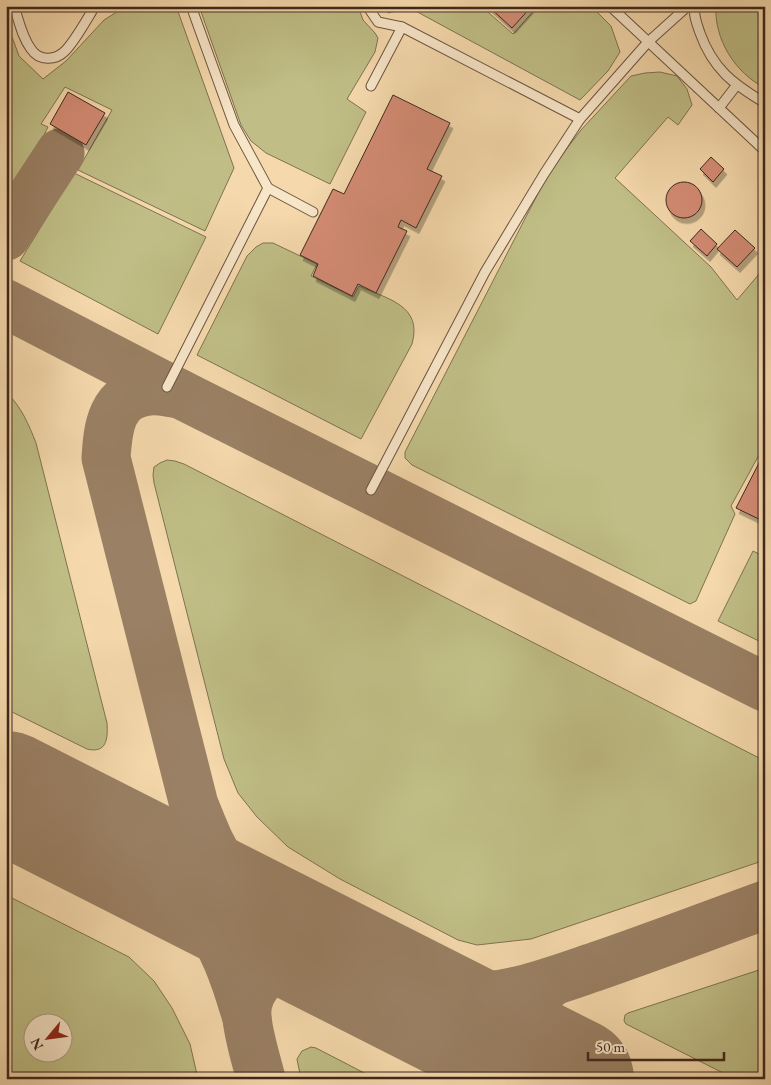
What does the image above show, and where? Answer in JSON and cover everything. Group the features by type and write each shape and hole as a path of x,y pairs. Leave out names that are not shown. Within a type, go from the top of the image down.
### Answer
{"lane":[{"path":"14,6 25,40 32,52 48,59 65,51 95,6"},
{"path":"191,6 234,125 268,188 313,212"},
{"path":"367,6 378,22 402,27 580,119"},
{"path":"610,6 765,151"},
{"path":"372,490 485,272 544,174 580,119 648,42 688,6"},
{"path":"695,6 696,21 708,51 721,71 736,86 765,103"},
{"path":"371,86 402,27"},
{"path":"719,108 736,86"},
{"path":"167,387 268,188"}],"shaded area":[{"path":"126,6 176,6 234,168 205,231 78,170 112,110 65,87 41,124 48,127 21,181 6,203 6,20 19,56 43,79 66,61 104,20"},
{"path":"199,6 358,6 363,20 378,38 375,52 347,99 366,112 330,184 266,153 251,141 241,125"},
{"path":"383,6 481,6 513,34 538,6 591,6 611,26 620,52 608,71 580,100 410,8 388,13"},
{"path":"716,6 765,6 765,88 744,74 729,54 719,31"},
{"path":"660,72 677,76 687,89 692,105 678,125 668,117 615,178 711,267 737,300 765,267 765,458 759,455 731,506 735,514 696,601 690,604 412,465 405,458 405,452 549,172 581,130 631,76"},
{"path":"74,173 206,237 158,334 20,261"},
{"path":"263,243 273,243 317,264 311,276 353,297 359,286 391,300 400,305 412,320 414,331 412,344 361,439 197,355 247,256"},
{"path":"6,392 20,410 36,443 107,723 105,744 99,749 87,749 6,709"},
{"path":"167,460 184,464 765,761 765,860 531,939 477,945 458,940 340,879 288,847 257,817 238,793 224,759 154,483 154,467"},
{"path":"753,551 765,557 765,644 718,621"},
{"path":"6,895 129,957 154,981 172,1008 190,1044 198,1079 6,1079"},
{"path":"765,968 765,1079 735,1079 626,1024 624,1021 625,1015 628,1013"},
{"path":"311,1047 376,1079 301,1079 297,1059 302,1051"}],"building":[{"path":"488,6 532,6 512,28"},
{"path":"68,92 105,113 86,145 50,124"},
{"path":"393,95 450,123 427,169 442,176 416,228 401,220 398,227 407,231 376,293 358,284 352,296 313,276 318,264 300,255 333,189 344,194"},
{"path":"711,157 724,169 713,182 700,169"},
{"path":"684,182 691,183 697,187 701,193 701,207 697,213 691,217 684,218 677,217 671,213 667,207 666,200 667,193 671,187 677,183"},
{"path":"701,229 717,244 707,256 690,241"},
{"path":"735,230 755,248 737,267 717,249"},
{"path":"761,459 765,461 765,522 736,508"}],"taxiway":[{"path":"6,236 60,153"},
{"path":"6,304 180,394 765,687"},
{"path":"180,394 149,391 136,394 127,399 119,406 110,424 106,458 194,805 209,841 220,861 247,894 280,922 335,958"},
{"path":"78,829 126,855 171,885 197,910 214,934 228,961 247,1018"},
{"path":"380,981 434,994 456,997 484,996 518,991 600,965 765,905"},
{"path":"261,1079 247,1018 247,1007 255,987 270,971 290,960 309,956 335,958"},
{"path":"549,1067 535,1044 529,1022 530,1011 534,1001 553,981"}],"runway":[{"path":"6,792 573,1079"}]}
